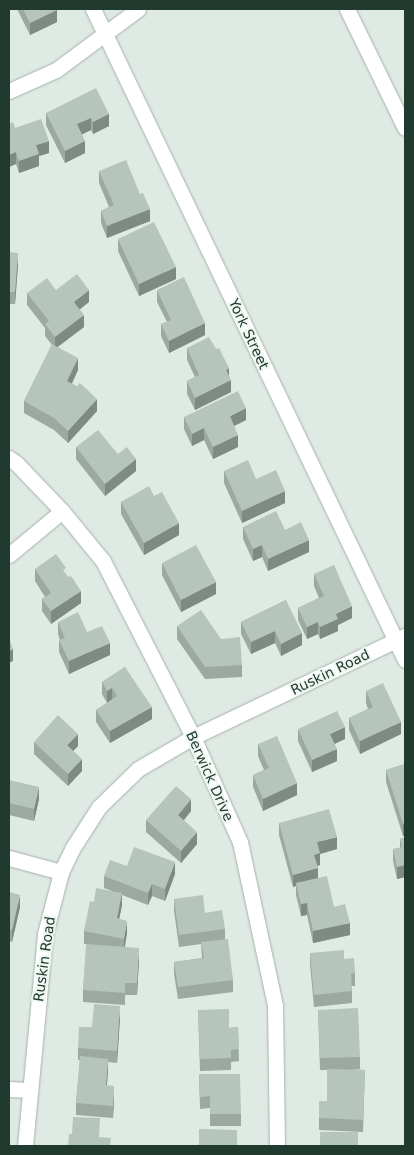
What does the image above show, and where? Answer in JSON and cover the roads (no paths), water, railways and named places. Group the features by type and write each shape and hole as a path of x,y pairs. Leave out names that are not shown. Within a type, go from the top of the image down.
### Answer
{"street":[{"name":"York Street","path":"93,9 106,32 400,638 405,660"},
{"path":"9,91 56,70 138,9"},
{"path":"347,9 405,128"},
{"name":"Berwick Drive","path":"9,458 62,511 103,561 193,737 240,842 275,1005 277,1146"},
{"path":"9,555 62,511"},
{"name":"Ruskin Road","path":"25,1146 45,934 61,872 72,849 106,801 138,769 193,737 400,638"},
{"path":"9,858 61,872"},
{"path":"9,1088 29,1090"}]}
